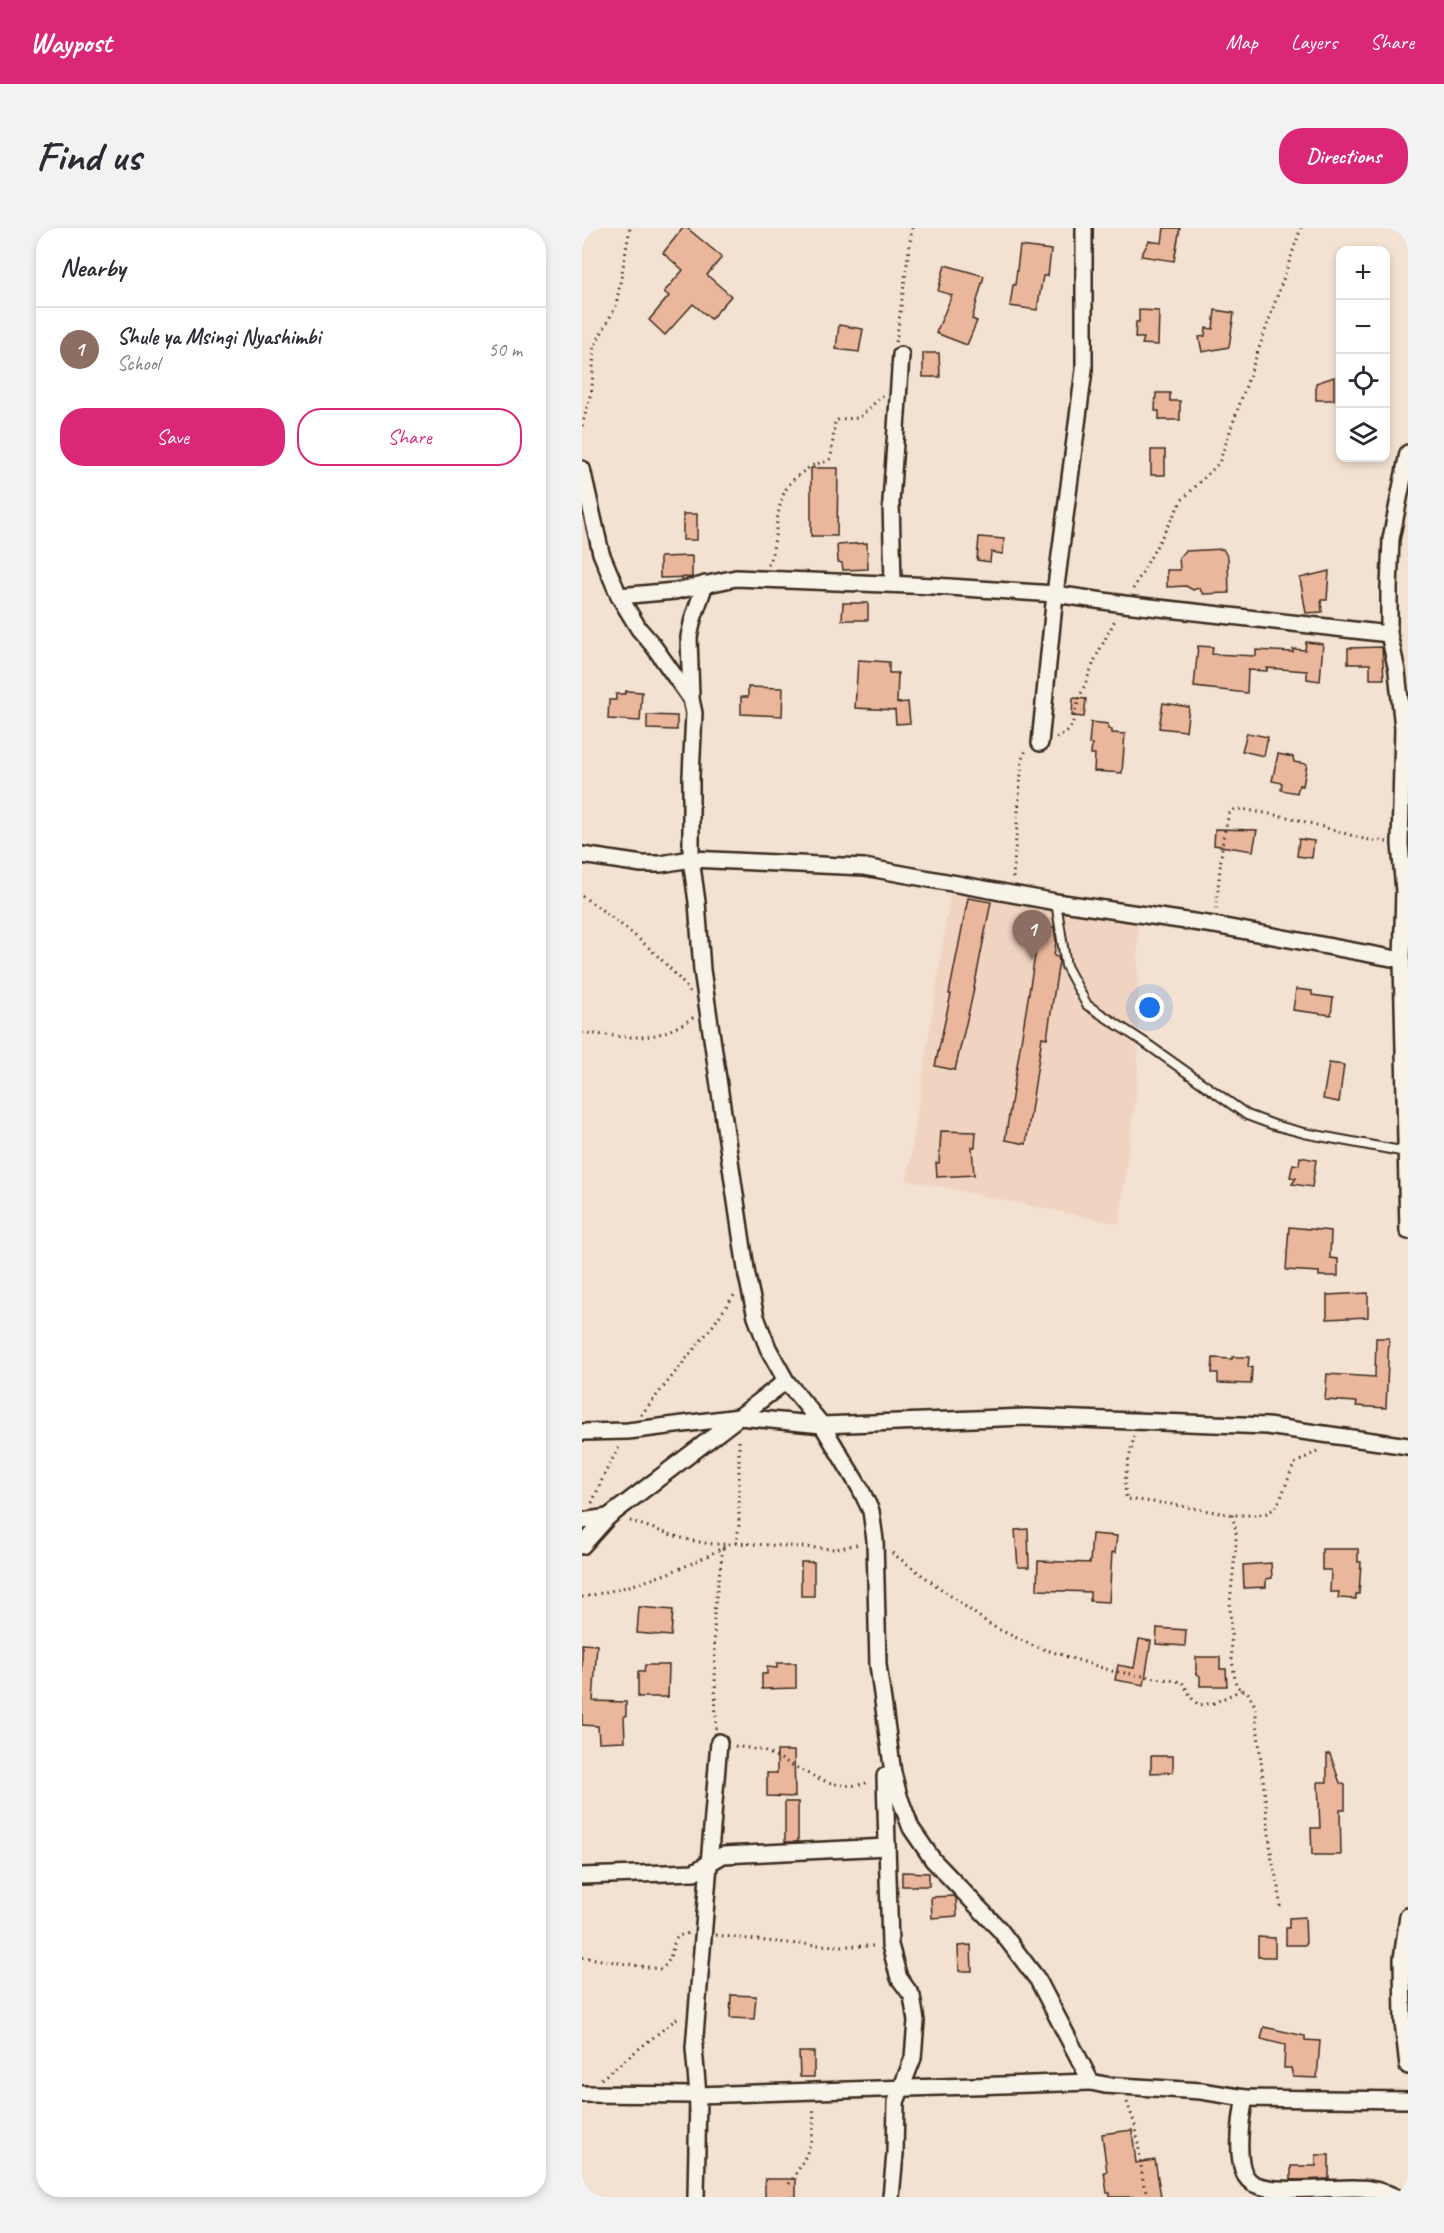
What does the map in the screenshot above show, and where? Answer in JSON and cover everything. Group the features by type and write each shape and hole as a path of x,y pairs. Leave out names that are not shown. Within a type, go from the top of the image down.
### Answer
{"street":[{"path":"1040,743 1055,594 1084,370 1084,228"},
{"path":"893,584 891,502 898,352"},
{"path":"1408,453 1391,539 1389,634 1403,728 1400,844 1406,891 1402,960 1408,1231"},
{"path":"582,469 601,553 619,596 639,629 691,699"},
{"path":"619,596 666,592 736,578 893,584 1055,594 1389,634"},
{"path":"705,584 689,637 691,699 694,713 691,859 698,902 706,1015 747,1276 756,1317 768,1348 786,1381 822,1425 871,1511 875,1540 878,1665 893,1773 912,1828 933,1860 1000,1930 1038,1980 1091,2082"},
{"path":"582,855 642,864 661,864 691,859 864,867 1056,902 1214,925 1402,960"},
{"path":"582,1546 608,1517 786,1381"},
{"path":"582,1432 628,1431 739,1417 822,1425 1026,1417 1267,1426 1408,1446"},
{"path":"583,1521 608,1517"},
{"path":"696,2197 698,2096 694,2048 719,1743"},
{"path":"885,1776 890,1945 899,1978 912,1996 916,2021 913,2058 908,2076 900,2088 896,2102 891,2197"},
{"path":"582,1876 694,1872 723,1855 887,1847"},
{"path":"1408,1916 1402,1959 1403,2022 1408,2066"},
{"path":"582,2094 698,2096 1091,2082 1104,2085 1201,2091 1245,2098 1408,2100"},
{"path":"1245,2098 1239,2137 1245,2176 1251,2182 1261,2187 1278,2189 1358,2188 1383,2192 1396,2197"}],"lane":[{"path":"1056,902 1066,966 1087,1005 1144,1042 1247,1116 1304,1133 1406,1152"}],"path":[{"path":"582,426 592,389 594,347 616,306 630,228"},
{"path":"898,352 912,228"},
{"path":"1124,604 1182,500 1219,463 1301,228"},
{"path":"761,578 773,551 787,486 813,465 831,458 835,421 860,418 884,393"},
{"path":"1214,925 1223,838 1229,814 1234,810 1242,809 1292,818 1364,838 1400,844"},
{"path":"582,896 609,914 649,948 682,982 706,1015 676,1029 647,1038 582,1033"},
{"path":"583,1521 604,1473 628,1431 711,1328 747,1276"},
{"path":"736,1543 739,1525 739,1417"},
{"path":"1137,1422 1127,1476 1125,1493 1127,1499 1132,1502 1160,1502 1232,1515 1256,1515 1274,1509 1280,1500 1294,1464 1313,1454 1337,1436"},
{"path":"1232,1515 1236,1530 1236,1545 1230,1602 1230,1628 1236,1685 1241,1690"},
{"path":"608,1517 629,1521 683,1539 731,1544"},
{"path":"582,1597 611,1591 690,1564 736,1543 835,1549 875,1540 992,1626 1031,1645 1112,1671 1182,1682 1193,1700 1199,1705 1214,1703 1241,1690 1248,1691 1255,1706 1271,1850 1279,1886 1280,1908"},
{"path":"723,1548 714,1612 716,1726 719,1743 760,1750 832,1784 861,1785 885,1776"},
{"path":"582,1957 660,1969 670,1961 674,1942 678,1936 687,1933 767,1942 835,1946 890,1945"},
{"path":"582,2094 698,2001"},
{"path":"1122,2086 1136,2128 1144,2187 1149,2197"},
{"path":"789,2184 810,2148 814,2127 812,2091"}],"shaded area":[{"path":"951,889 1138,919 1138,1078 1119,1224 907,1180"}],"building":[{"path":"683,228 687,228 722,257 707,275 731,296 711,319 693,304 665,335 649,320 669,296 664,292 683,270 663,253"},
{"path":"1164,228 1180,228 1174,261 1141,256 1149,241 1162,243"},
{"path":"1020,246 1051,250 1048,276 1043,276 1037,310 1010,306"},
{"path":"945,265 984,276 972,319 977,321 967,345 936,333 952,295 938,291"},
{"path":"1139,310 1159,311 1158,345 1142,344 1144,338 1135,338"},
{"path":"1215,310 1234,313 1229,347 1202,352 1199,337 1205,336 1206,328 1213,329"},
{"path":"839,325 863,329 859,352 836,349"},
{"path":"923,353 939,353 940,377 923,377"},
{"path":"1334,377 1334,400 1316,400 1316,383"},
{"path":"1156,393 1170,393 1170,401 1180,401 1180,420 1159,420 1159,411 1155,411"},
{"path":"1151,450 1165,450 1165,475 1151,475"},
{"path":"811,468 838,468 837,536 811,536"},
{"path":"683,514 697,514 697,540 683,540"},
{"path":"979,537 1004,539 1003,554 991,552 990,562 977,560"},
{"path":"867,543 868,569 843,570 842,563 838,562 837,545"},
{"path":"1223,549 1228,558 1229,593 1203,594 1199,588 1193,590 1186,586 1167,587 1167,570 1180,570 1179,557 1186,551"},
{"path":"692,556 692,577 660,578 660,557"},
{"path":"1329,571 1327,600 1321,600 1322,612 1306,613 1300,578"},
{"path":"843,603 868,603 868,620 842,620"},
{"path":"1306,642 1323,644 1320,681 1307,679 1307,671 1267,668 1267,671 1248,670 1247,693 1194,687 1198,646 1213,647 1212,654 1256,656 1256,650 1293,652 1293,649 1305,650"},
{"path":"1382,647 1384,679 1370,679 1370,664 1348,664 1348,648"},
{"path":"858,660 889,662 889,673 898,673 897,703 908,702 910,723 896,724 895,710 855,708"},
{"path":"748,687 783,688 782,716 741,714 741,697 748,697"},
{"path":"626,691 642,692 640,721 608,719 609,700 616,700 616,694 625,694"},
{"path":"1073,698 1086,699 1084,717 1072,716"},
{"path":"1163,703 1189,707 1186,731 1159,728"},
{"path":"647,715 677,716 677,730 647,729"},
{"path":"1091,722 1108,724 1108,729 1112,730 1112,733 1125,734 1122,773 1094,771 1095,754 1091,754 1092,744 1089,744"},
{"path":"1247,733 1268,737 1264,756 1242,751"},
{"path":"1278,754 1293,757 1294,762 1307,764 1303,786 1299,785 1297,793 1281,790 1282,783 1272,781"},
{"path":"1215,829 1257,830 1253,851 1214,845"},
{"path":"1299,839 1314,841 1312,858 1297,856"},
{"path":"968,898 991,902 955,1070 935,1066 951,994 949,994"},
{"path":"1037,925 1054,927 1056,941 1054,956 1058,957 1059,961 1047,1038 1042,1037 1026,1144 1005,1140 1036,949"},
{"path":"1296,989 1312,991 1312,995 1333,998 1331,1015 1293,1010"},
{"path":"1329,1063 1344,1065 1339,1102 1323,1099"},
{"path":"941,1131 976,1132 975,1147 972,1147 974,1175 937,1177 936,1163 939,1163"},
{"path":"1300,1157 1316,1160 1312,1187 1292,1184 1296,1178 1290,1177 1293,1164 1299,1165"},
{"path":"1289,1227 1331,1231 1330,1258 1338,1259 1338,1276 1319,1276 1319,1272 1286,1270"},
{"path":"1368,1293 1368,1317 1327,1319 1327,1295"},
{"path":"1376,1338 1389,1338 1386,1408 1356,1406 1357,1402 1325,1400 1327,1374 1375,1377"},
{"path":"1232,1357 1249,1357 1248,1367 1252,1367 1251,1384 1218,1383 1218,1373 1212,1373 1213,1358 1232,1359"},
{"path":"1028,1529 1029,1567 1018,1567 1015,1530"},
{"path":"1092,1534 1117,1536 1115,1553 1112,1552 1109,1602 1090,1601 1090,1592 1037,1590 1038,1561 1090,1563"},
{"path":"1322,1549 1358,1549 1358,1562 1361,1562 1359,1594 1356,1594 1356,1599 1338,1598 1339,1592 1330,1592 1331,1570 1322,1570"},
{"path":"801,1562 814,1562 814,1596 801,1596"},
{"path":"1271,1563 1272,1578 1266,1579 1266,1587 1244,1588 1243,1565"},
{"path":"639,1607 673,1610 671,1636 637,1633"},
{"path":"1157,1628 1186,1630 1185,1646 1156,1644"},
{"path":"1139,1639 1151,1641 1144,1685 1115,1680 1118,1665 1134,1668"},
{"path":"582,1644 597,1645 593,1701 626,1702 625,1741 599,1742 598,1726 582,1725"},
{"path":"1196,1657 1220,1657 1220,1669 1226,1669 1227,1686 1200,1686 1200,1676 1196,1673"},
{"path":"777,1663 796,1663 796,1688 762,1689 762,1674 767,1674 767,1667 777,1668"},
{"path":"645,1665 669,1665 668,1697 638,1697 638,1672 644,1672"},
{"path":"777,1751 794,1751 795,1797 767,1796 767,1773 777,1773"},
{"path":"1327,1754 1330,1754 1340,1783 1345,1785 1345,1810 1340,1810 1341,1855 1312,1855 1311,1828 1320,1828 1318,1782 1327,1782"},
{"path":"1151,1756 1173,1756 1173,1772 1151,1773"},
{"path":"785,1802 798,1802 798,1842 785,1842"},
{"path":"902,1872 929,1873 929,1886 902,1886"},
{"path":"954,1896 957,1916 932,1918 931,1897"},
{"path":"1305,1917 1306,1945 1286,1945 1286,1928 1289,1928 1289,1918"},
{"path":"1258,1937 1275,1938 1275,1957 1258,1957"},
{"path":"971,1945 972,1971 959,1971 958,1946"},
{"path":"731,1995 756,1996 754,2019 730,2018"},
{"path":"1264,2027 1305,2036 1305,2040 1320,2041 1317,2078 1293,2077 1291,2068 1284,2068 1285,2045 1261,2039"},
{"path":"799,2052 814,2052 814,2077 800,2077"},
{"path":"1132,2130 1136,2163 1155,2160 1161,2197 1110,2197 1110,2193 1107,2193 1102,2134"},
{"path":"1316,2155 1329,2155 1329,2179 1291,2180 1291,2166 1316,2166"},
{"path":"765,2179 796,2179 796,2197 765,2197"}],"place":[{"name":"Shule ya Msingi Nyashimbi","path":"1032,960"}]}
